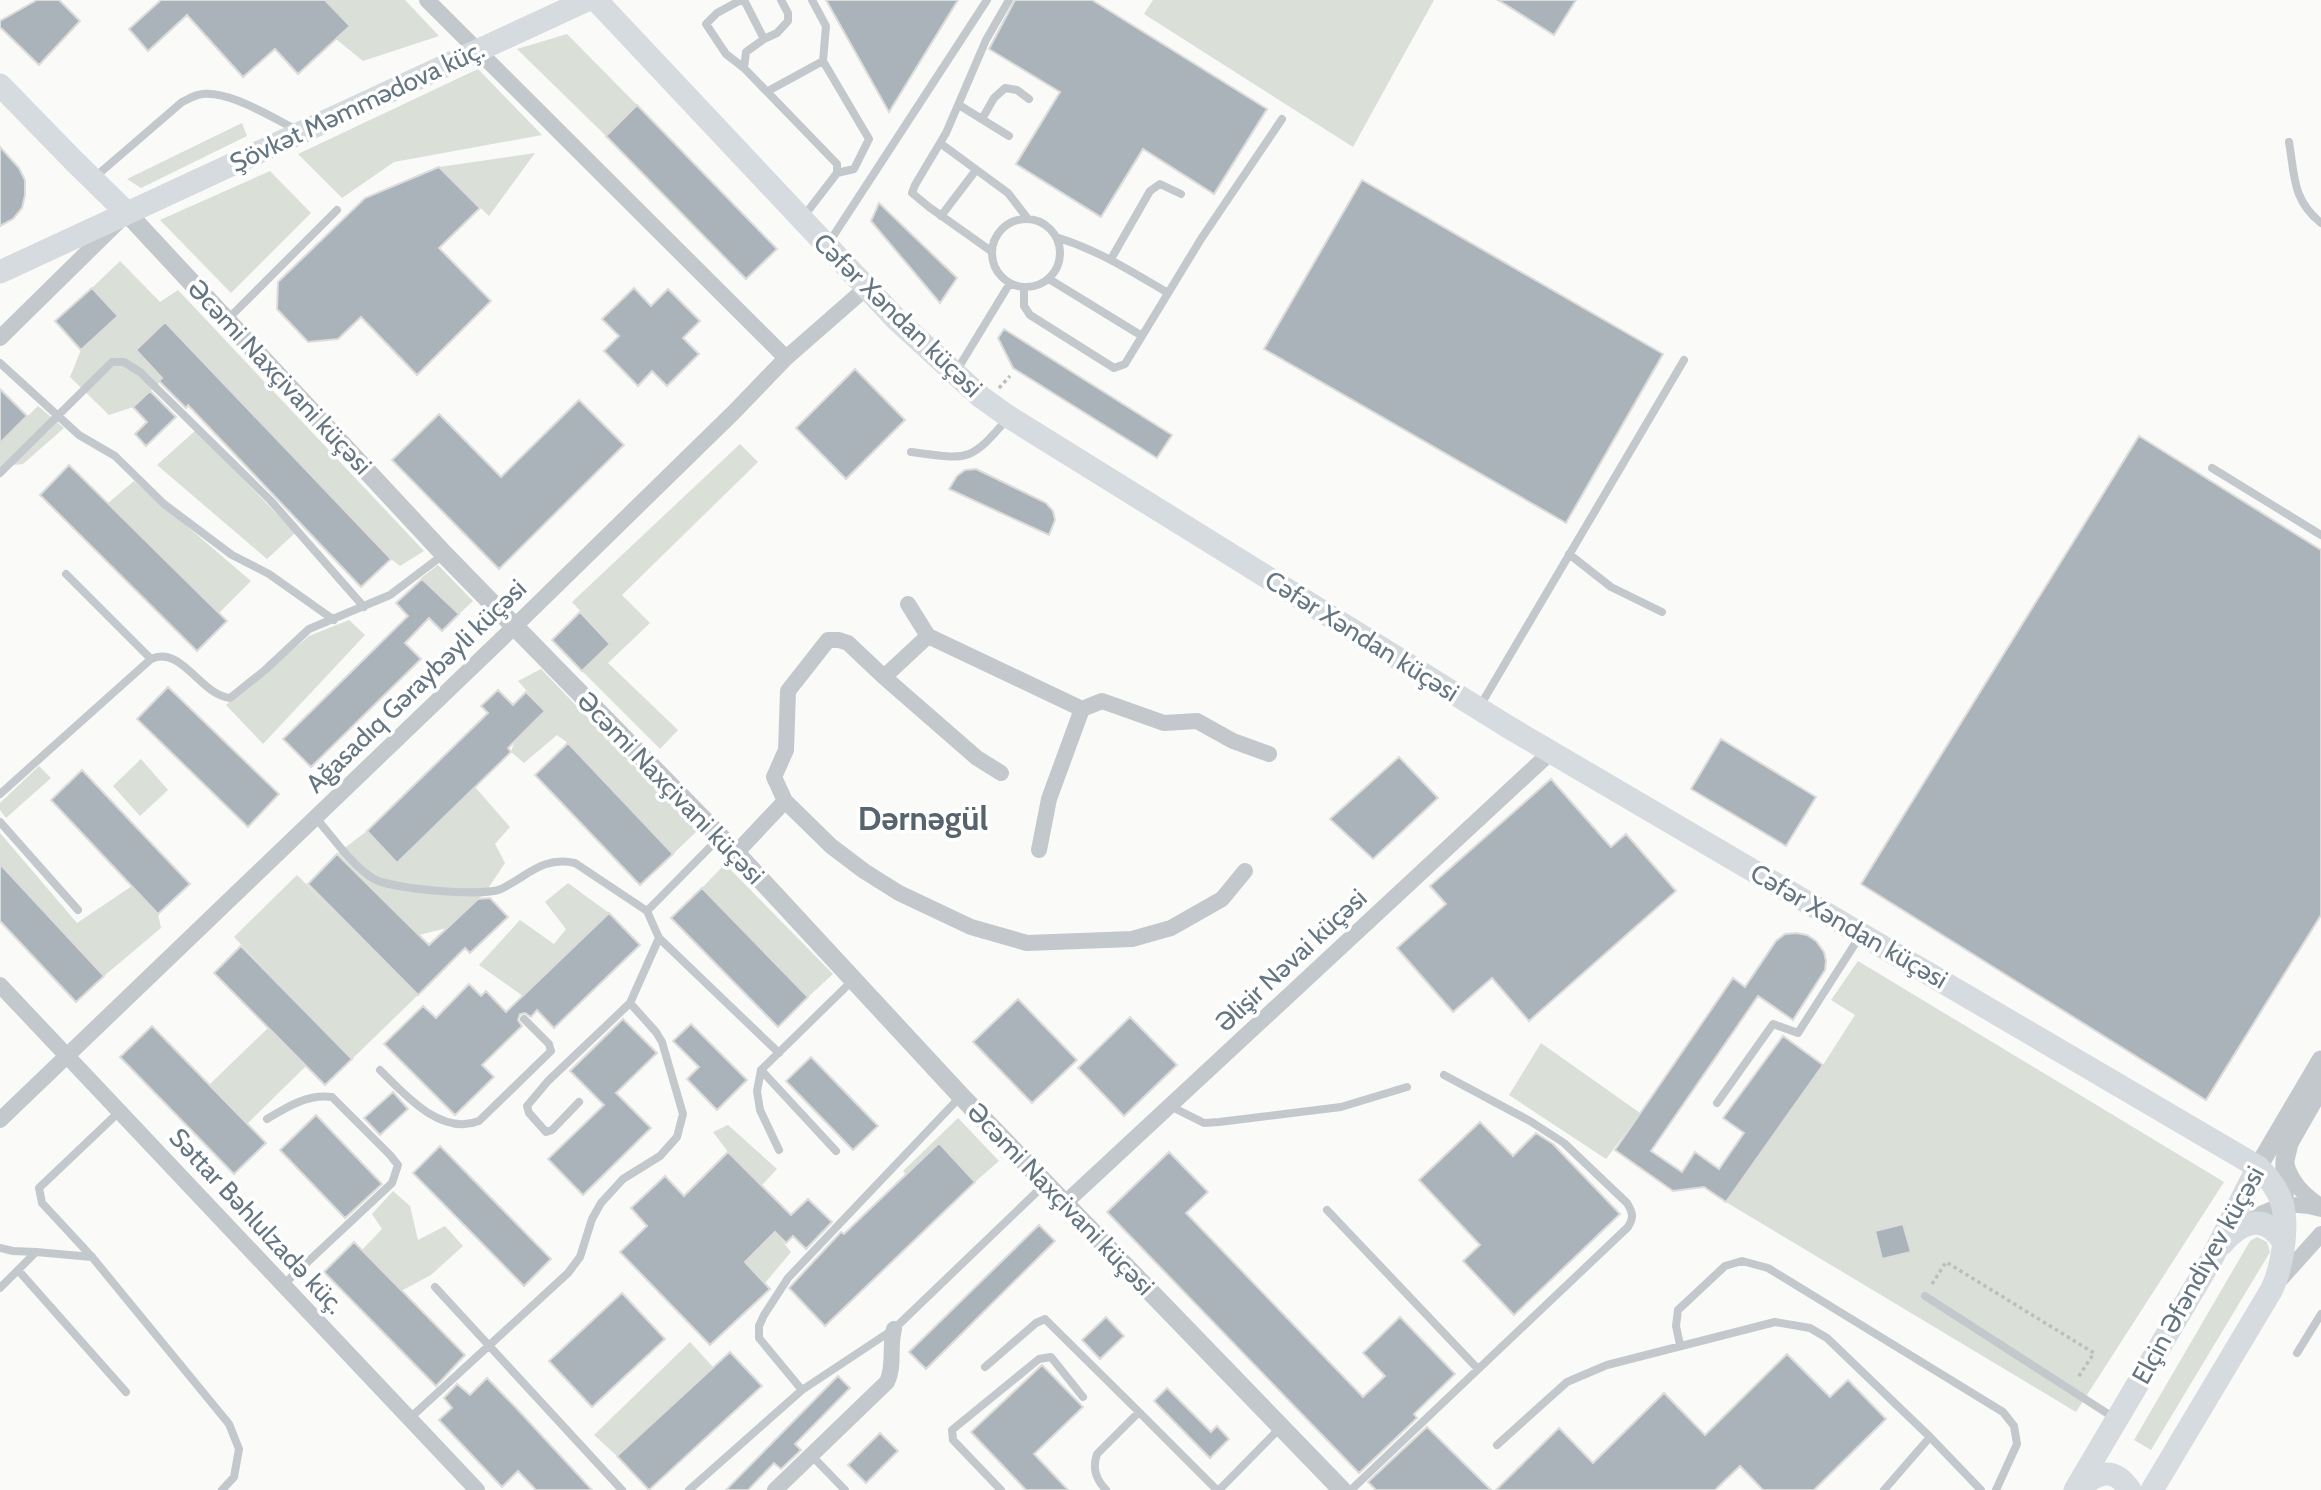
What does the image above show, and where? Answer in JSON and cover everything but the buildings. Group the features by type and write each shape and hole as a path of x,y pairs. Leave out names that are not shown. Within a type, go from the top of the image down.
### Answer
{"main road":[{"name":"Şövkət Məmmədova küç.","path":"0,272 587,0"},
{"name":"Cəfər Xəndan küçəsi","path":"596,0 866,288 981,397 1009,417 1479,709 2258,1167"},
{"name":"Əcəmi Naxçivani küçəsi","path":"0,85 127,213"},
{"path":"2225,1148 2236,1166 2241,1185 2235,1224 2266,1223 2284,1243"},
{"path":"2158,1485 2272,1289 2281,1265 2284,1206 2273,1185 2258,1167"},
{"name":"Elçin Əfəndiyev küçəsi","path":"2076,1490 2210,1260 2235,1224 2258,1167"},
{"path":"2076,1490 2091,1478 2110,1474 2120,1478 2130,1490"}],"street":[{"path":"427,0 786,358"},
{"path":"0,338 127,213"},
{"name":"Əcəmi Naxçivani küçəsi","path":"127,213 444,554 736,853 961,1096 1342,1490"},
{"name":"Ağasadıq Gəraybəyli küçəsi","path":"0,1120 514,627 786,358 866,288"},
{"path":"908,604 928,636 1082,709 1102,701 1164,723 1197,721 1233,741 1269,754"},
{"path":"884,677 928,636"},
{"path":"1002,773 977,758 848,643 828,640 788,691 786,750 774,777 785,801 831,846 864,871 899,893 971,927 1027,943 1132,939 1171,928 1222,899 1245,871"},
{"path":"1039,850 1049,799 1082,709"},
{"name":"Əlişir Nəvai küçəsi","path":"1064,1204 1551,752"},
{"path":"736,853 785,801"},
{"name":"Səttar Bəhlulzadə küç.","path":"0,985 477,1490"},
{"name":"Elçin Əfəndiyev küçəsi","path":"2258,1167 2321,1060"},
{"name":"Elçin Əfəndiyev küçəsi","path":"2284,1206 2285,1160 2293,1134 2321,1087"},
{"path":"2285,1160 2300,1190 2321,1207"},
{"path":"2235,1224 2284,1206 2303,1204 2321,1207"},
{"path":"2272,1289 2321,1234"},
{"path":"775,1490 887,1382 891,1374 890,1342 894,1329"}],"lane":[{"path":"764,39 742,0 717,13 706,24 726,54 768,91 837,164 837,173 801,220"},
{"path":"744,68 746,52 777,33 788,21 788,13 781,0"},
{"path":"812,0 826,26 823,61 869,139 854,169 837,173"},
{"path":"826,247 987,0"},
{"path":"991,251 912,193 959,105 986,40 1009,0"},
{"path":"768,91 823,61"},
{"path":"982,119 995,97 1005,88 1017,90 1029,99"},
{"path":"92,179 182,102 199,94 219,95 238,101 300,131"},
{"path":"959,105 1009,136"},
{"path":"1024,288 1024,306 1030,315 1114,368 1125,364 1201,239 1282,119"},
{"path":"2289,142 2297,194 2305,209 2321,223"},
{"path":"940,143 1008,192 1027,219"},
{"path":"941,216 976,170"},
{"path":"1111,259 1155,186 1160,184 1181,194"},
{"path":"227,320 337,210"},
{"path":"1056,237 1059,264 1049,279 1033,287 1024,288 1010,283 995,269 991,251 996,234 1018,219 1027,219 1044,224 1056,237 1111,259 1168,293"},
{"path":"1049,279 1142,336"},
{"path":"955,372 1010,283"},
{"path":"1479,709 1684,360"},
{"path":"0,473 113,362 124,362 140,372 271,501 364,607"},
{"path":"0,363 79,435 115,456 164,504 232,555 269,574 334,620"},
{"path":"911,452 960,458 986,444 1009,417"},
{"path":"2213,468 2321,535"},
{"path":"0,794 150,659 159,655 170,656 217,695 230,698 309,629 390,596 444,554"},
{"path":"1569,554 1611,587 1662,612"},
{"path":"66,574 150,659"},
{"path":"315,817 364,871 389,885 458,892 498,891 547,862 562,860 575,863 647,911 659,938 779,1053"},
{"path":"0,822 78,910"},
{"path":"647,911 720,837"},
{"path":"1717,1103 1773,1024 1798,1032 1862,933"},
{"path":"579,1101 552,1130 546,1132 529,1113 527,1106 548,1081 630,1003 659,938"},
{"path":"779,1150 760,1110 757,1091 761,1070 853,980"},
{"path":"409,1419 568,1273 580,1257 592,1219 601,1202 623,1179 660,1156 677,1137 683,1114 662,1042 630,1003"},
{"path":"380,1070 414,1104 461,1125 469,1125 479,1121 551,1051 548,1044 524,1019"},
{"path":"761,1070 836,1151"},
{"path":"1352,1490 1628,1227 1632,1220 1632,1212 1627,1203 1564,1143 1530,1121 1444,1075"},
{"path":"1170,1106 1204,1123 1219,1122 1341,1107 1407,1087"},
{"path":"267,1119 296,1102 320,1096 332,1097 398,1165 392,1183 284,1285"},
{"path":"802,1390 759,1338 759,1326 764,1315 788,1278 961,1096"},
{"path":"120,1111 39,1188 42,1202 92,1257 229,1424 239,1449 234,1477 222,1490"},
{"path":"689,1490 802,1390 894,1329 1045,1184"},
{"path":"1327,1210 1478,1369"},
{"path":"0,1248 92,1257"},
{"path":"0,1288 36,1252"},
{"path":"1680,1345 1676,1326 1678,1310 1725,1266 1742,1261 1768,1268 2003,1412 2014,1426 2017,1444 1996,1490"},
{"path":"18,1269 126,1392"},
{"path":"435,1287 622,1490"},
{"path":"1925,1296 2116,1419"},
{"path":"2297,1353 2321,1314"},
{"path":"985,1367 1045,1319 1218,1490 1282,1426"},
{"path":"1497,1445 1567,1382 1607,1365 1776,1322 1810,1328 1827,1338 1981,1490"},
{"path":"1001,1490 953,1440 952,1430 1039,1359 1045,1357 1051,1357 1083,1397"},
{"path":"1106,1490 1095,1473 1094,1462 1097,1454 1139,1412"},
{"path":"1885,1490 1930,1437"},
{"path":"812,1456 845,1490"}],"path":[{"path":"1925,1296 1946,1262 2094,1353 2071,1390"}],"shaded area":[{"path":"325,0 405,0 439,36 363,61 336,39 349,26"},
{"path":"1153,0 1434,0 1353,147 1144,14"},
{"path":"567,34 637,105 606,136 517,49"},
{"path":"478,69 542,135 394,162 342,198 298,154"},
{"path":"242,123 247,136 141,188 127,179"},
{"path":"535,153 489,216 439,167"},
{"path":"270,171 311,213 231,293 160,220"},
{"path":"120,261 160,302 178,290 424,551 400,566 391,559 165,323 136,350 163,379 133,407 109,415 70,377 81,350 117,316 92,288"},
{"path":"38,406 64,428 23,464 13,465 0,478 0,443"},
{"path":"196,430 295,533 267,559 157,465"},
{"path":"740,444 758,462 622,595 650,623 608,663 678,730 660,749 582,671 610,643 572,602"},
{"path":"134,481 251,581 219,613 108,503"},
{"path":"438,565 473,601 459,614 421,578"},
{"path":"349,620 365,635 263,744 226,705 309,636"},
{"path":"541,669 697,831 673,854 568,743 557,735 524,763 511,752 515,740 545,711 518,681"},
{"path":"141,759 168,790 140,816 113,786"},
{"path":"39,766 51,778 6,818 0,810 0,803"},
{"path":"475,787 510,827 495,844 505,863 485,893 447,928 419,935 338,853 367,831 397,862"},
{"path":"0,833 77,923 132,886 158,914 161,928 104,976 0,864"},
{"path":"725,864 833,974 808,997 702,888"},
{"path":"297,875 418,995 352,1059 234,937"},
{"path":"568,883 609,913 523,996 479,965 520,920 554,944 566,929 545,902"},
{"path":"1858,961 2224,1182 2076,1412 1726,1202 1855,1015 1831,1000"},
{"path":"268,1028 306,1066 247,1124 209,1085"},
{"path":"1541,1043 1640,1113 1606,1159 1509,1095"},
{"path":"958,1118 999,1161 975,1182 939,1144 906,1175 903,1171"},
{"path":"728,1125 777,1169 761,1186 713,1132"},
{"path":"699,1180 763,1244 775,1232 791,1252 765,1283 684,1197"},
{"path":"393,1191 410,1206 418,1240 445,1226 463,1246 431,1275 401,1291 362,1250 382,1229 372,1214"},
{"path":"2257,1237 2267,1242 2270,1252 2151,1450 2134,1440 2250,1241"},
{"path":"690,1342 713,1367 617,1456 594,1435"}],"district":[{"name":"Dərnəgül","path":"923,818"}]}
